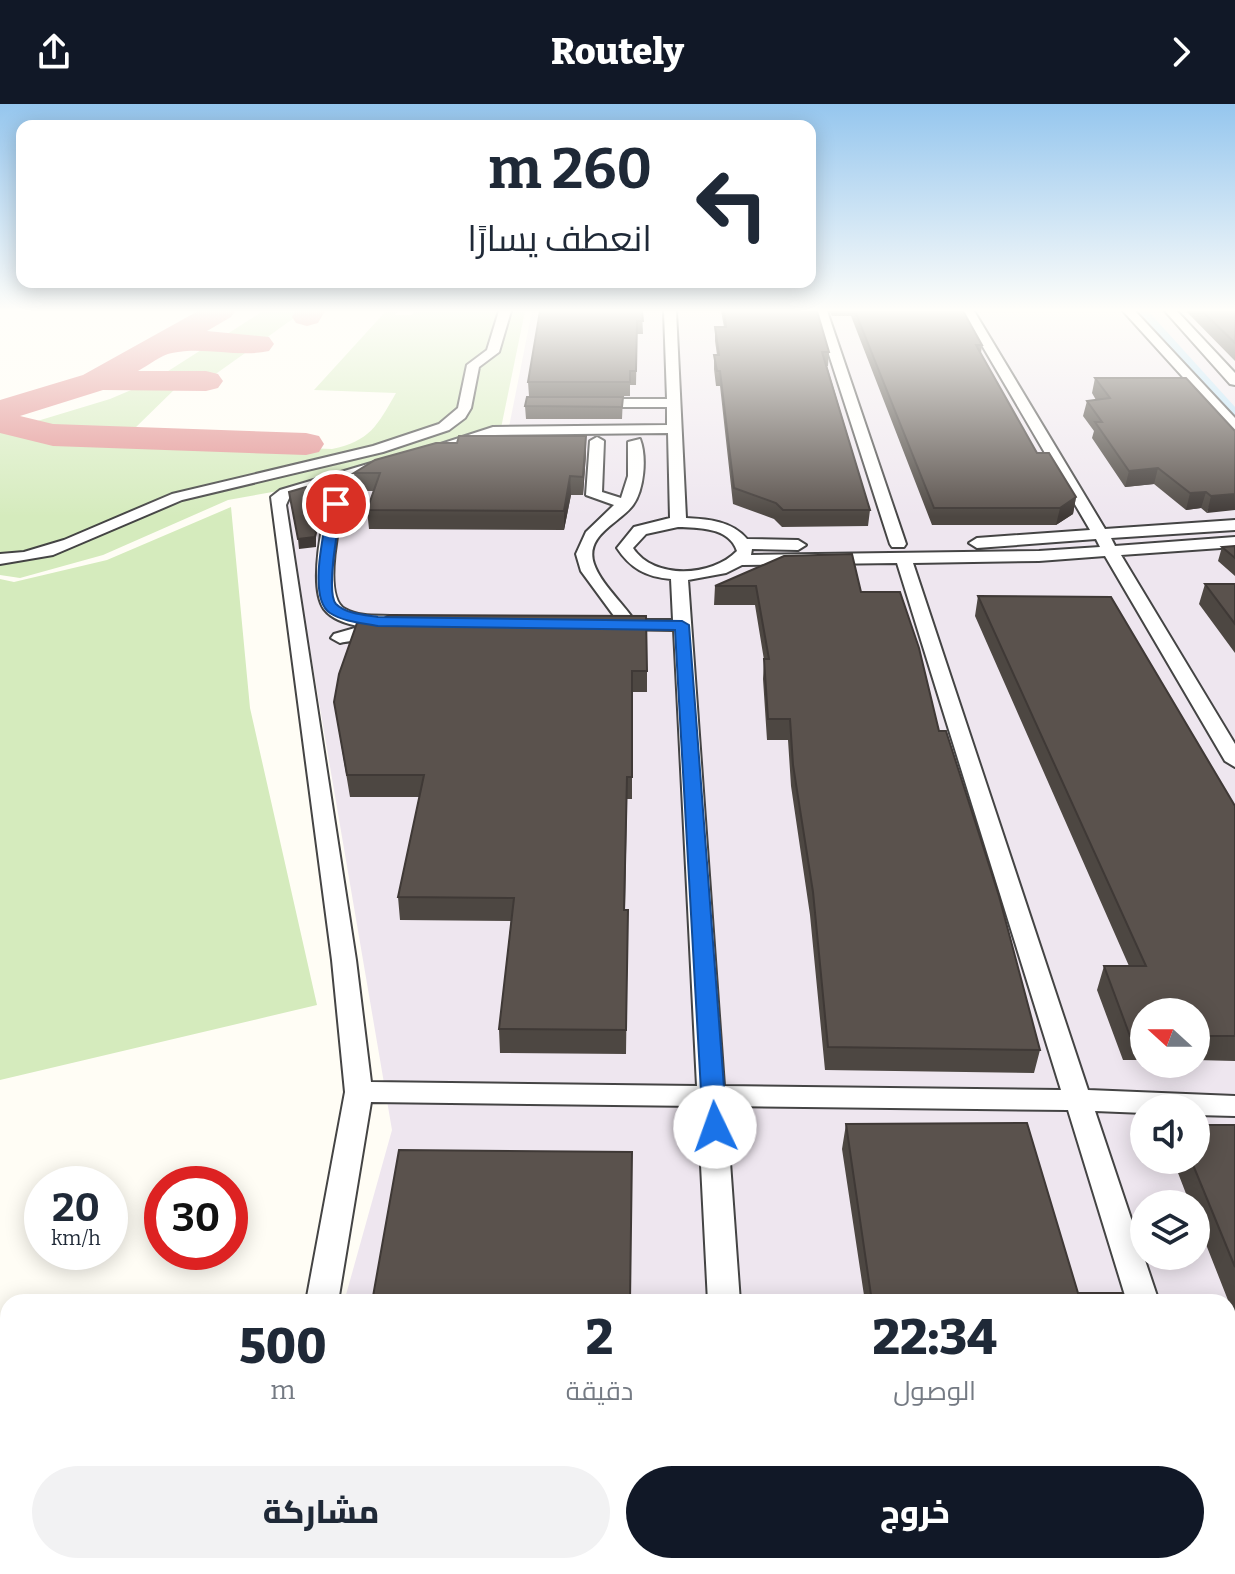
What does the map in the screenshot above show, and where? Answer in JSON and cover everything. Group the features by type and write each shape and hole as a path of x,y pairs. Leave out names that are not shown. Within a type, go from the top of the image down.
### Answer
{"street":[{"path":"0,559 54,552 179,496 323,464 444,427 459,419 466,409 470,380"},
{"path":"673,380 678,522"},
{"path":"844,380 1140,1294"},
{"path":"1008,380 1235,761"},
{"path":"1192,380 1235,426"},
{"path":"582,403 674,403"},
{"path":"323,1294 359,1092 344,960 278,510 279,497 493,431 675,435"},
{"path":"340,638 355,633 419,628 361,620 332,608 326,598 327,558 336,504 340,495 354,482 491,444 635,442 675,435"},
{"path":"597,441 594,495 626,504"},
{"path":"629,625 585,563 583,550 600,528 626,504 635,480 635,442"},
{"path":"742,552 735,535 718,527 678,522 646,528 635,534 625,548 628,555 647,568 679,575 716,572 742,552 1112,553 1235,542"},
{"path":"901,552 1235,525"},
{"path":"679,575 714,1098 724,1294"},
{"path":"629,625 682,630 602,629 629,625"},
{"path":"359,1092 1079,1100 1235,1106"}],"shaded area":[{"path":"518,380 1235,380 1235,1294 346,1294 392,1130 284,497 509,427"}],"green space":[{"path":"323,380 511,380 501,428 278,491 228,500 103,555 20,578 0,575 0,429 43,439 332,449 355,442 371,430 396,393 314,390"},
{"path":"150,382 202,384 179,385 133,430 73,428 34,422 110,399"},
{"path":"231,507 250,708 317,1005 0,1080 0,579 14,582 107,560"}],"building":[{"path":"528,380 630,380 630,382 528,382"},
{"path":"721,380 830,380 870,510 783,510 776,503 734,488"},
{"path":"883,380 996,380 1037,453 1049,453 1076,497 1060,508 934,508"},
{"path":"1096,380 1187,380 1235,431 1235,494 1211,496 1206,492 1190,493 1158,468 1129,471 1095,422 1102,422 1087,401 1110,398"},
{"path":"527,397 623,397 622,407 525,406"},
{"path":"459,436 586,436 583,477 570,476 564,511 367,510 380,473 354,473 375,460 436,443 457,443"},
{"path":"306,487 316,533 315,537 298,539 289,492"},
{"path":"1235,546 1235,558 1222,547"},
{"path":"852,554 861,592 900,592 919,648 939,731 946,731 999,896 1040,1050 828,1047 813,892 793,765 790,719 768,719 764,659 769,659 756,586 715,586 784,556"},
{"path":"1205,584 1235,584 1235,624"},
{"path":"978,596 1111,597 1235,806 1235,1036 1210,1036 1210,998 1130,998 1130,1036 1104,966 1146,966"},
{"path":"390,615 646,616 647,671 632,671 632,777 627,777 624,910 628,910 626,1030 499,1029 514,898 398,897 424,775 347,775 334,702 339,674 357,623 378,621"},
{"path":"1027,1123 1078,1293 1122,1294 871,1294 846,1124"},
{"path":"1210,1125 1235,1125 1235,1267 1210,1206 1210,1190 1203,1190 1197,1174 1210,1174"},
{"path":"399,1150 632,1152 630,1294 373,1294"}],"waterway":[{"path":"1203,380 1235,415"}],"taxiway":[{"path":"0,411 99,380"},
{"path":"105,381 206,381"},
{"path":"0,422 53,435 306,444"}],"route":[{"path":"336,504 327,558 326,598 332,608 346,615 378,622 682,625 715,1127"}]}
